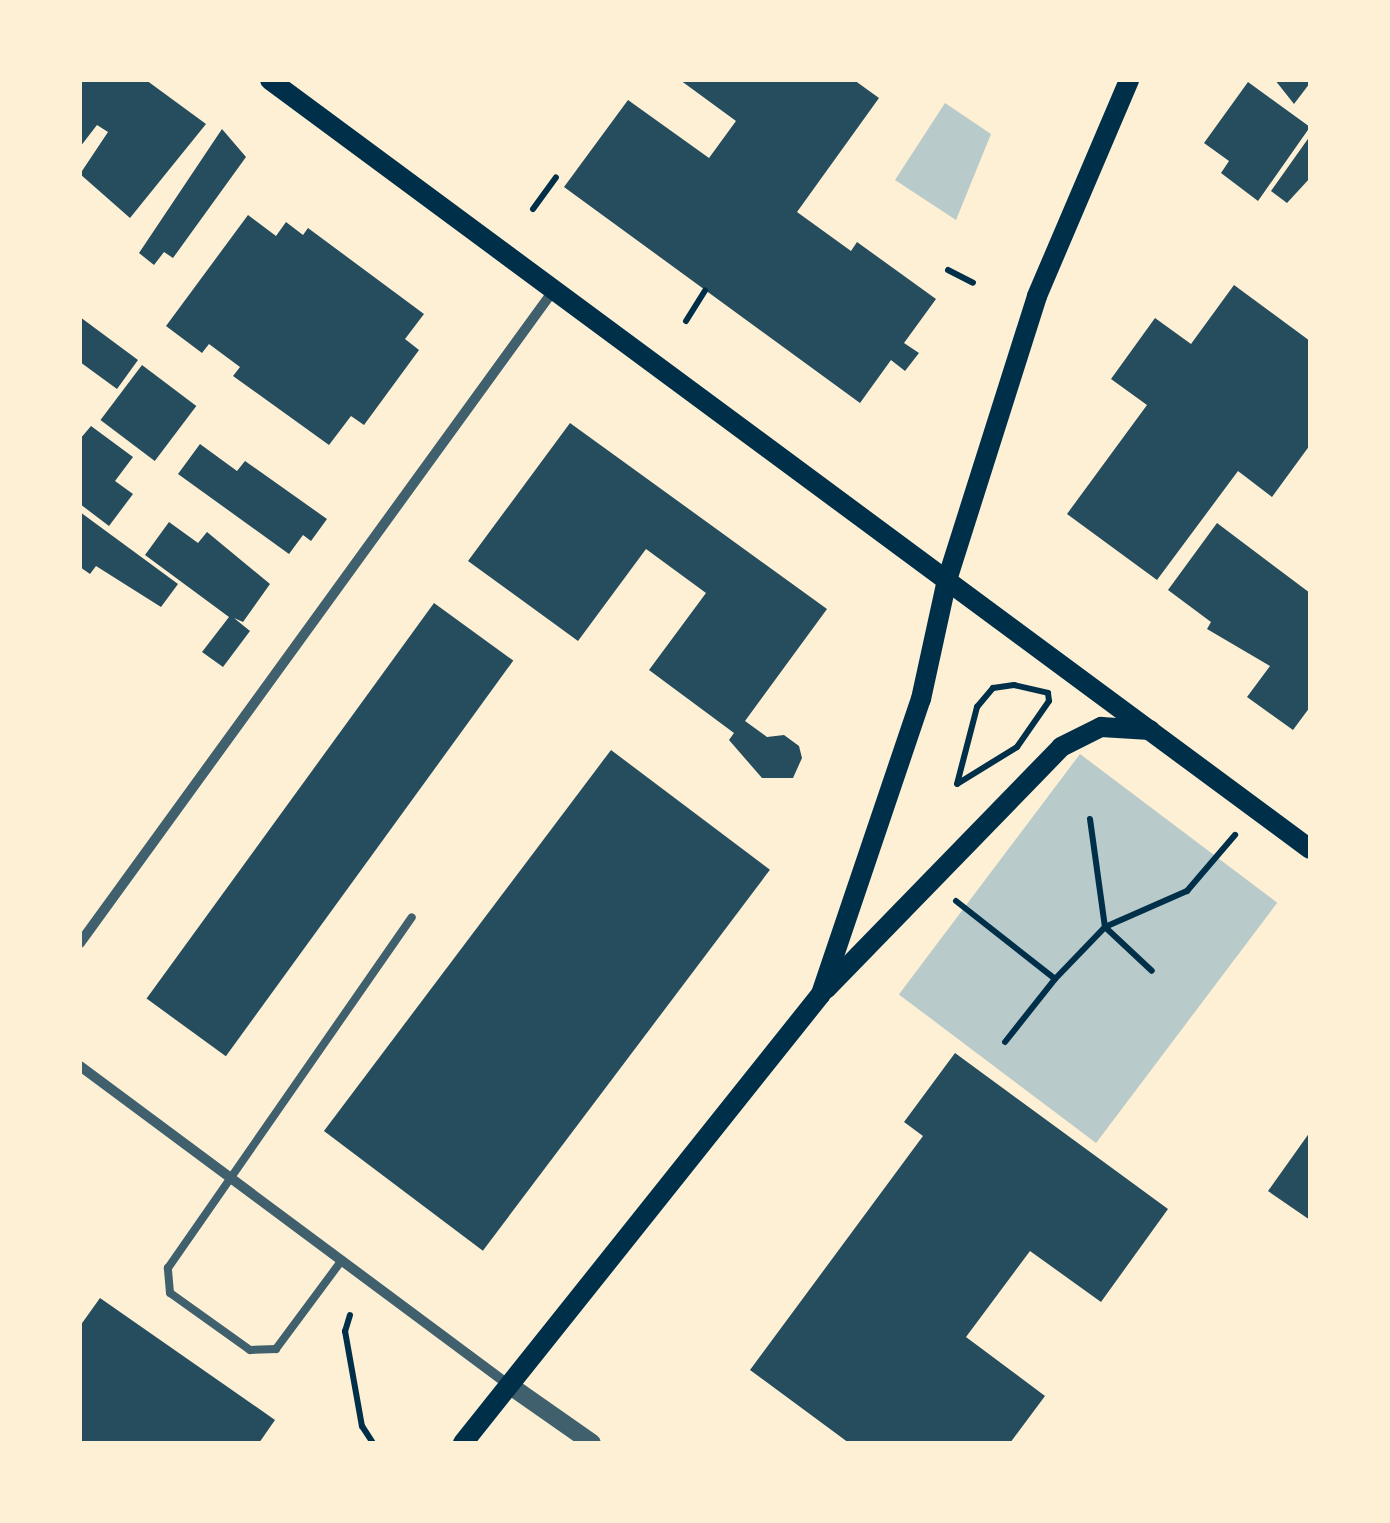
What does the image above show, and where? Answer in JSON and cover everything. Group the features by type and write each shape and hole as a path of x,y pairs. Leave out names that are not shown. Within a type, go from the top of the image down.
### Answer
{"main road":[{"path":"270,80 1310,849"},
{"path":"821,994 922,698 947,580 1037,296 1129,80"},
{"path":"463,1443 821,994 1061,746 1101,727 1150,730"}],"street":[{"path":"80,943 552,292"},
{"path":"80,1066 592,1443"}],"lane":[{"path":"342,1260 276,1349 250,1350 170,1293 168,1268 412,918"}],"path":[{"path":"533,210 556,177"},
{"path":"948,270 973,283"},
{"path":"686,321 705,290"},
{"path":"993,688 1048,692 1049,701 1017,747 958,784 978,706 993,688"},
{"path":"1090,819 1105,927 1152,970"},
{"path":"1005,1042 1055,979 1105,927 1187,891 1235,835"},
{"path":"955,900 1055,979"},
{"path":"350,1315 345,1331 355,1388 362,1426 373,1443"}],"shaded area":[{"path":"945,103 991,134 956,220 895,180"},
{"path":"1080,754 1277,903 1096,1143 899,994"}],"building":[{"path":"80,80 146,80 206,124 130,218 80,174 108,132 97,125 80,147"},
{"path":"680,80 854,80 879,98 797,212 851,251 857,242 936,299 904,343 919,353 905,371 891,360 860,403 564,187 628,100 709,158 736,121"},
{"path":"1275,80 1310,80 1310,83 1294,104"},
{"path":"1248,82 1310,127 1258,201 1221,173 1229,161 1204,143"},
{"path":"222,129 246,157 173,258 164,252 154,265 139,253"},
{"path":"1310,136 1310,178 1287,203 1271,191"},
{"path":"248,215 276,236 286,222 303,235 308,228 424,314 405,339 419,350 364,425 351,416 329,445 233,376 240,367 209,344 202,353 166,326"},
{"path":"1234,285 1310,341 1310,445 1272,497 1238,471 1157,580 1067,514 1147,405 1111,379 1155,318 1191,344"},
{"path":"80,317 138,360 117,389 80,362"},
{"path":"142,365 196,406 155,461 100,420"},
{"path":"570,423 827,609 745,721 767,737 784,735 799,746 802,758 793,778 762,778 729,740 734,733 649,670 706,593 646,549 578,641 468,561"},
{"path":"91,426 133,457 115,481 133,494 109,526 80,504 80,439"},
{"path":"200,444 237,471 245,461 327,519 311,541 303,535 289,554 178,474"},
{"path":"80,512 178,584 161,607 96,566 90,574 80,567"},
{"path":"169,522 198,543 207,532 270,584 243,622 234,618 250,631 223,667 202,652 229,617 145,555"},
{"path":"1217,523 1310,593 1310,707 1293,730 1247,697 1270,666 1207,629 1211,622 1168,590"},
{"path":"434,603 513,661 226,1056 147,999"},
{"path":"611,750 770,870 483,1251 324,1131"},
{"path":"955,1053 1168,1209 1101,1302 1030,1251 966,1337 1045,1396 1010,1443 849,1443 750,1370 923,1136 904,1122"},
{"path":"1310,1132 1310,1220 1268,1191"},
{"path":"100,1298 275,1420 259,1443 80,1443 80,1326"}]}
